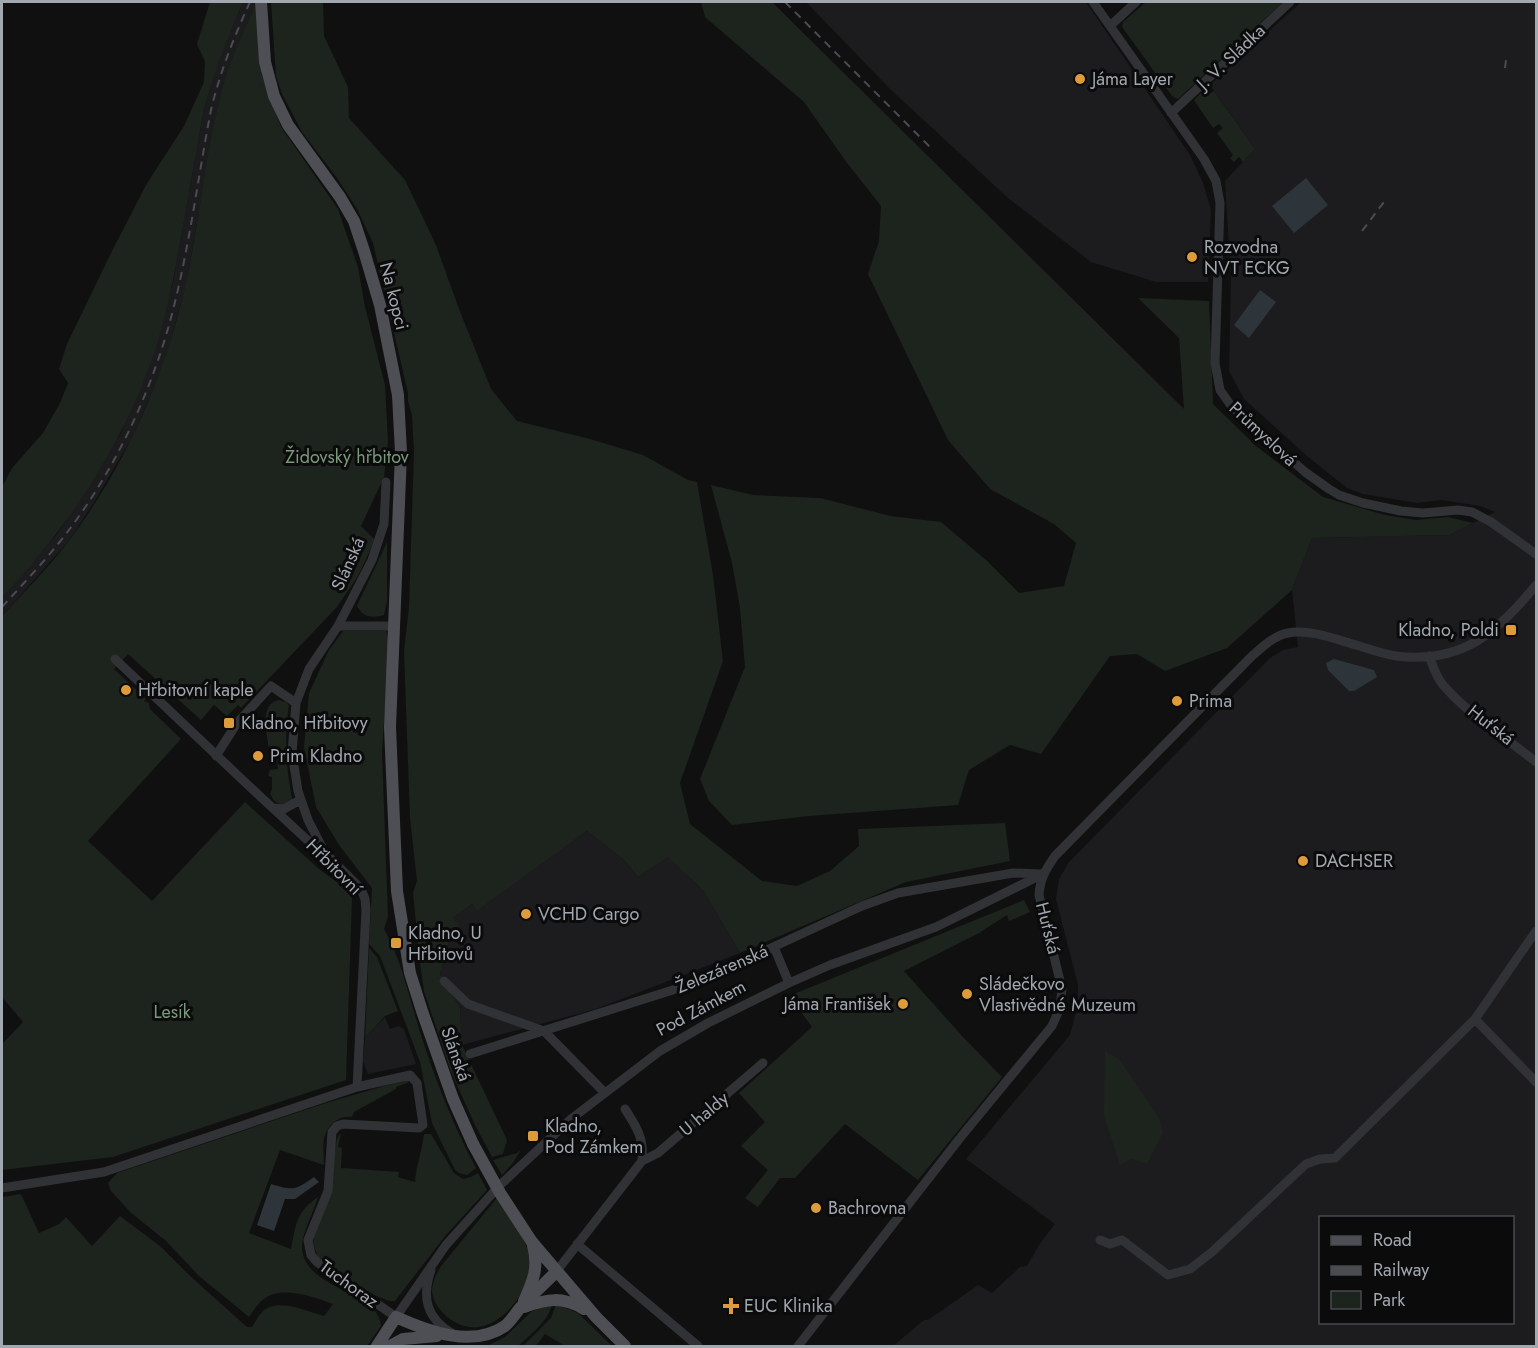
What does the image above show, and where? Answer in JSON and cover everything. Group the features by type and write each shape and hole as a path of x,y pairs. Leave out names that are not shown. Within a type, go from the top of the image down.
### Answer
{"main road":[{"name":"Na kopci","path":"261,2 265,63 274,96 288,125 340,197 354,222 380,305 398,395 401,453 395,626"},
{"name":"Slánská","path":"395,626 390,727 397,891 410,973 422,1011 453,1099 473,1144 500,1193 532,1242 556,1272 625,1347"},
{"path":"520,1309 534,1277 537,1260 532,1242"},
{"path":"390,1347 403,1339 413,1337 464,1339 483,1338 495,1333 507,1325 556,1272"},
{"path":"520,1309 549,1300 570,1301 594,1315"},
{"path":"396,1317 450,1337"},
{"name":"Pod Zámkem","path":"377,1347 396,1317"}],"street":[{"name":"Průmyslová","path":"1093,2 1211,171 1219,191 1215,363 1218,383 1227,402 1305,472 1339,495 1363,503 1409,512 1430,513 1458,510 1472,512 1491,522 1536,554"},
{"path":"1110,26 1136,2"},
{"name":"J. V. Sládka","path":"1171,113 1290,2"},
{"name":"Slánská","path":"328,856 313,832 300,800 292,753 297,703 309,669 338,626 372,560 384,524 386,482"},
{"path":"1043,874 1063,848 1250,658 1271,640 1286,634 1307,633 1395,656 1429,656 1454,652 1491,634 1536,585"},
{"path":"338,626 395,626"},
{"name":"Huťská","path":"1429,656 1442,684 1490,729 1516,745 1536,762"},
{"name":"Hřbitovní","path":"115,659 216,756 305,838 328,856 361,890 366,903 357,1087"},
{"path":"216,756 237,723 271,686 297,703"},
{"path":"273,808 284,809 300,800"},
{"name":"Železárenská","path":"470,1054 695,983 862,906 898,893 1012,873 1043,874"},
{"name":"Huťská","path":"798,1347 960,1138 1052,1026 1060,1008 1062,989 1039,895 1043,874"},
{"name":"Pod Zámkem","path":"396,1317 458,1229 515,1171 604,1092 660,1051 708,1023 789,983 830,965 936,927 1043,874"},
{"path":"1100,1239 1110,1244 1122,1240 1168,1275 1190,1269 1212,1252 1306,1164 1320,1159 1335,1158 1475,1019 1536,931"},
{"path":"774,947 789,983"},
{"name":"Slánská","path":"444,981 468,1004 544,1031 604,1092"},
{"path":"1475,1019 1536,1082"},
{"name":"U haldy","path":"642,1161 658,1153 763,1063"},
{"name":"Tuchoraz","path":"357,1087 407,1075 414,1078 418,1088 423,1124 422,1127 337,1125 333,1130 328,1191 308,1240 309,1250 317,1262 396,1317"},
{"path":"2,1188 87,1176 115,1169 357,1087"},
{"path":"556,1272 642,1161 643,1150 639,1131 625,1109"},
{"path":"577,1245 698,1347"},
{"name":"Pod Zámkem","path":"434,1260 426,1287 429,1310 442,1326 464,1339"}],"shaded area":[{"path":"243,2 258,2 217,111 186,285 164,365 133,436 93,504 68,542 2,616 2,598 57,534 104,463 122,431 151,360 173,282 204,109 221,53"},
{"path":"806,2 1086,2 1190,155 1203,183 1211,210 1208,282 1156,282 1091,262 1008,198 891,90"},
{"path":"1301,2 1536,2 1536,1346 893,1346 924,1320 928,1320 978,1285 992,1293 1020,1267 1027,1266 1055,1224 966,1159 1070,1035 1078,1004 1078,985 1056,899 1059,879 1069,862 1270,658 1283,650 1298,647 1292,590 1312,538 1449,535 1495,512 1480,506 1442,500 1417,503 1363,494 1347,488 1307,456 1244,399 1229,371 1231,278 1225,181 1255,149 1210,85"},
{"path":"1306,178 1328,205 1294,233 1272,206"},
{"path":"1260,290 1276,302 1249,338 1234,325"},
{"path":"1334,659 1374,670 1377,677 1354,691 1349,691 1328,670 1326,663"},
{"path":"587,831 624,860 638,877 668,856 703,890 740,953 596,1009 462,1045 460,1008 440,974 452,931 453,918 472,904 478,910"},
{"path":"385,1017 390,1029 399,1026 404,1029 416,1064 368,1074 363,1061 365,1038"},
{"path":"314,1177 319,1182 295,1199 285,1199 274,1231 257,1225 271,1184 294,1188"}],"green space":[{"path":"210,2 243,2 212,81 204,109 171,289 151,362 123,428 89,487 48,544 2,598 2,487 12,468 43,433 60,403 68,383 59,369 67,344 146,185 184,126 204,82 205,62 197,44"},
{"path":"271,2 323,2 324,36 348,87 349,118 405,180 436,245 491,389 517,421 643,455 688,480 697,482 713,575 723,661 680,783 690,824 762,881 797,886 830,871 859,846 858,829 1005,823 1010,861 906,882 740,953 703,890 668,857 638,877 624,860 587,831 477,911 472,904 453,918 459,926 452,931 440,974 460,1008 462,1045 507,1140 503,1154 492,1157 451,1072 424,991 420,963 413,893 417,881 410,818 404,651 409,607 414,451 408,393 373,243 357,209 302,132 282,94 276,76"},
{"path":"701,2 772,2 1184,409 1179,338 1138,298 1209,301 1213,404 1256,446 1323,497 1385,515 1416,520 1448,517 1473,523 1449,535 1312,538 1292,590 1227,648 1165,671 1137,654 1110,656 1041,754 1010,745 969,770 958,805 809,816 732,825 709,801 700,779 745,667 740,608 732,563 711,485 753,495 820,498 891,516 941,522 986,560 1019,593 1064,586 1076,543 1054,524 990,489 948,440 868,274 879,241 881,206 804,102 705,17"},
{"path":"1146,2 1283,2 1178,99 1172,96 1122,27 1123,22"},
{"path":"255,6 262,76 281,127 338,209 358,267 365,307 385,385 388,442 384,477 361,526 375,540 358,576 337,607 241,708 238,705 227,716 214,705 201,720 128,654 114,669 146,699 144,701 149,703 150,709 181,739 88,841 152,901 245,802 319,869 341,885 352,898 346,1080 113,1157 2,1170 2,1044 23,1022 2,997 2,616 44,571 89,513 125,452 154,388 185,287 223,86"},
{"path":"1206,88 1211,93 1214,91 1255,149 1243,162 1239,157 1234,162 1230,158 1233,155 1217,133 1223,128 1219,124 1213,128 1194,100"},
{"path":"387,542 387,602 384,615 368,616 362,613 357,606"},
{"path":"343,631 386,631 389,644 382,752 388,917 384,929 400,966 438,1084 476,1168 467,1175 455,1170 432,1123 420,1062 380,956 369,944 372,888 339,845 316,807 304,747 309,693 329,650"},
{"path":"278,700 289,705 286,752 292,801 282,805 274,801 270,794 272,777 268,776 270,770 278,769 276,753 269,752 266,714 272,703"},
{"path":"1024,900 1030,912 1009,921 1007,915 979,933 904,971 1002,1077 918,1180 845,1124 795,1178 780,1178 758,1207 745,1198 768,1170 741,1146 765,1122 739,1093 812,1027 789,996"},
{"path":"369,948 377,957 398,1011 385,1016 365,1038"},
{"path":"1105,1051 1119,1059 1159,1118 1163,1133 1147,1164 1131,1159 1120,1165 1104,1116"},
{"path":"405,1080 410,1082 396,1087 354,1112 352,1117 342,1118 333,1123 324,1137 324,1165 280,1150 249,1233 291,1249 301,1213 318,1197 303,1240 305,1261 326,1281 368,1304 377,1314 381,1326 367,1346 2,1346 2,1197 21,1194 39,1233 59,1224 66,1217 92,1246 120,1216 160,1246 247,1327 252,1327 263,1311 277,1305 294,1307 324,1316 333,1304 308,1296 280,1293 264,1299 249,1317 199,1276 166,1241 130,1212 111,1191 108,1183 117,1173 326,1103"},
{"path":"341,1133 338,1147 342,1148 341,1168 399,1172 398,1177 415,1182 424,1134 431,1134 454,1173 463,1179 478,1173 487,1190 446,1235 395,1301 368,1292 344,1277 324,1263 315,1251 315,1227 335,1156 336,1141"},
{"path":"521,1150 512,1164 502,1175 493,1160"},
{"path":"497,1198 526,1245 530,1263 529,1273 521,1294 507,1312 489,1324 479,1327 464,1326 449,1318 437,1306 432,1291 433,1284 441,1266"},
{"path":"552,1304 543,1322 518,1346 487,1346 505,1337 532,1311"},
{"path":"556,1304 578,1313 612,1346 565,1346 545,1334 536,1346 523,1346 551,1318"}],"railway":[{"path":"2,607 55,548 77,519 117,455 139,410 157,363 175,302 211,110 228,55 250,2"},
{"path":"785,2 931,148"},
{"path":"1505,68 1506,60"},
{"path":"1362,231 1387,198"}],"place":[{"name":"Jáma Layer","path":"1080,79"},
{"name":"Rozvodna NVT ECKG","path":"1192,257"},
{"name":"Kladno, Poldi","path":"1511,630"},
{"name":"Hřbitovní kaple","path":"126,690"},
{"name":"Prima","path":"1177,701"},
{"name":"Kladno, Hřbitovy","path":"229,723"},
{"name":"Prim Kladno","path":"258,756"},
{"name":"DACHSER","path":"1303,861"},
{"name":"VCHD Cargo","path":"526,914"},
{"name":"Kladno, U Hřbitovů","path":"396,943"},
{"name":"Sládečkovo Vlastivědné Muzeum","path":"967,994"},
{"name":"Jáma František","path":"903,1004"},
{"name":"Kladno, Pod Zámkem","path":"533,1136"},
{"name":"Bachrovna","path":"816,1208"},
{"name":"EUC Klinika","path":"731,1306"}],"park label":[{"name":"Židovský hřbitov","path":"347,457"},
{"name":"Lesík","path":"172,1012"}]}
